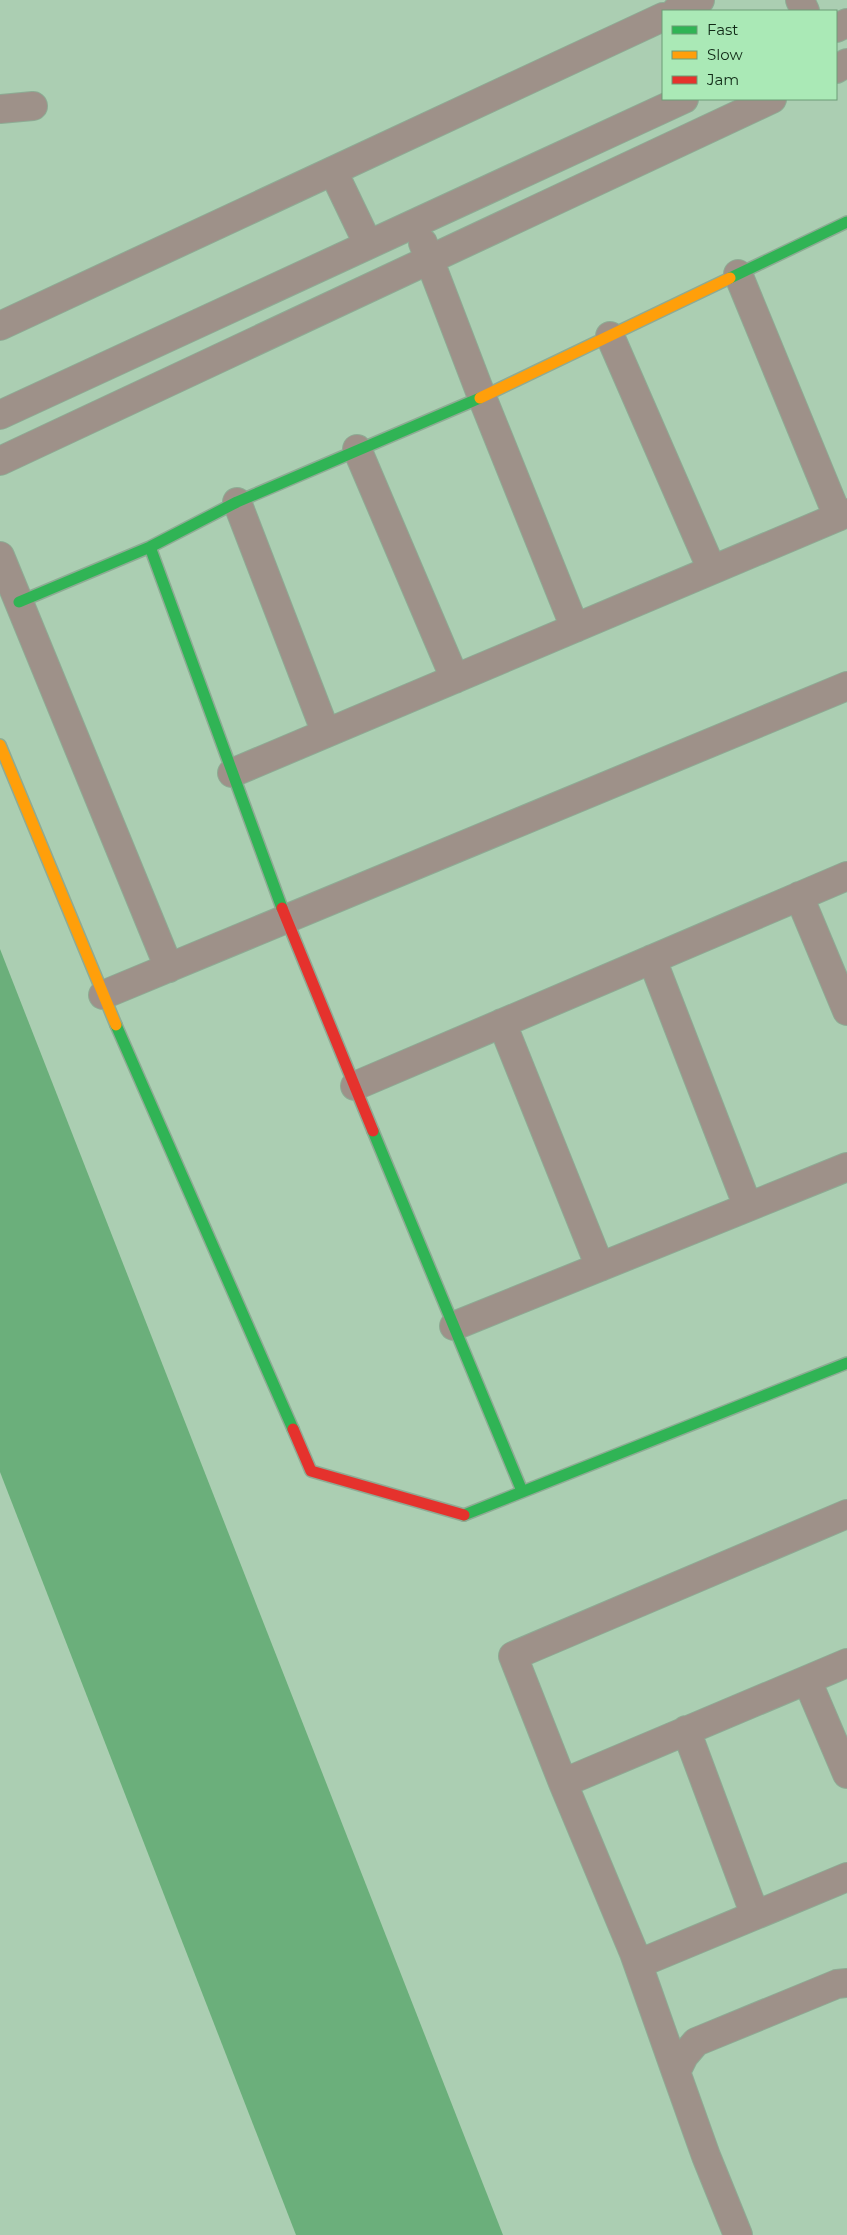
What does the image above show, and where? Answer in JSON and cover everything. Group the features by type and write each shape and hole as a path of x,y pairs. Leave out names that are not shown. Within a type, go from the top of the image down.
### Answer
{"street":[{"path":"0,326 662,18"},
{"path":"0,415 682,100"},
{"path":"0,461 770,100"},
{"path":"0,109 33,106"},
{"path":"334,171 368,244"},
{"path":"417,222 428,260 575,628"},
{"path":"19,602 150,547 237,502 482,397 847,222"},
{"path":"232,773 842,515 738,274"},
{"path":"610,336 712,570"},
{"path":"357,449 456,679"},
{"path":"237,502 326,733"},
{"path":"150,547 286,919 522,1491"},
{"path":"0,556 169,968"},
{"path":"103,995 847,686"},
{"path":"0,745 103,995 311,1471 464,1515 847,1363"},
{"path":"355,1086 847,876"},
{"path":"799,896 847,1011"},
{"path":"652,959 748,1207"},
{"path":"502,1023 600,1267"},
{"path":"454,1326 847,1168"},
{"path":"738,2235 706,2156 638,1964 513,1656 847,1514"},
{"path":"563,1783 847,1663"},
{"path":"807,1680 847,1774"},
{"path":"686,1730 755,1915"},
{"path":"638,1964 847,1877"},
{"path":"676,2072 684,2056 696,2042 837,1984 847,1983"}],"shaded area":[{"path":"0,949 503,2235 296,2235 0,1472"}],"traffic: fast":[{"path":"730,278 847,222"},
{"path":"19,602 150,547 237,502 480,398"},
{"path":"150,547 282,908"},
{"path":"116,1025 293,1429"},
{"path":"373,1131 522,1491"},
{"path":"464,1515 847,1363"}],"traffic: slow":[{"path":"480,398 730,278"},
{"path":"0,745 116,1025"}],"traffic: jam":[{"path":"282,908 373,1131"},
{"path":"293,1429 311,1471 464,1515"}]}
